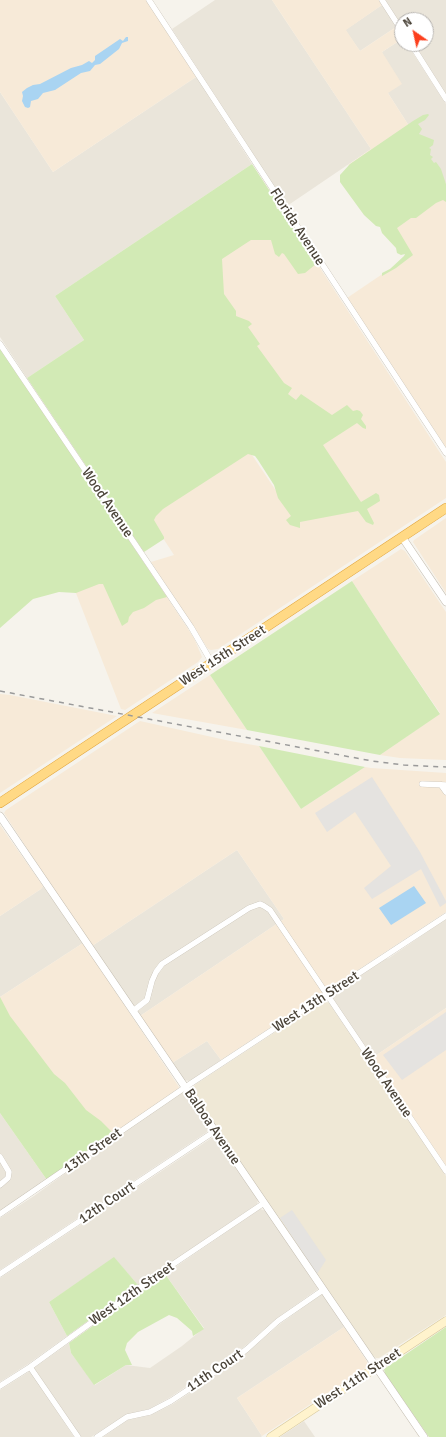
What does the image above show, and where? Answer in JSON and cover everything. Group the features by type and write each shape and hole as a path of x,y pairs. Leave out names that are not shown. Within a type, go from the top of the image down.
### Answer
{"highway":[{"name":"West 15th Street","path":"0,803 446,508"}],"main road":[{"name":"West 11th Street","path":"271,1437 446,1321"}],"street":[{"name":"Florida Avenue","path":"149,0 446,453"},
{"path":"382,0 394,19"},
{"path":"416,52 446,99"},
{"name":"Wood Avenue","path":"0,344 191,627 212,663"},
{"path":"402,537 446,602"},
{"path":"422,784 443,785 446,792"},
{"name":"Balboa Avenue","path":"0,816 424,1437"},
{"name":"Wood Avenue","path":"133,1011 147,1000 152,981 162,964 249,908 260,904 270,910 446,1171"},
{"name":"West 13th Street","path":"185,1088 446,916"},
{"name":"13th Street","path":"0,1214 185,1088"},
{"name":"12th Court","path":"0,1274 215,1131"},
{"path":"0,1156 9,1172 8,1178 0,1185"},
{"name":"West 12th Street","path":"0,1386 30,1367 157,1275 264,1203"},
{"name":"11th Court","path":"97,1437 127,1417 150,1412 171,1401 230,1362 278,1321 323,1290"},
{"path":"30,1367 78,1437"}],"shaded area":[{"path":"0,0 146,0 196,77 53,172 0,92"},
{"path":"215,0 272,0 371,149 287,206 172,29"},
{"path":"272,0 379,0 382,5 346,30 360,51 394,28 394,44 382,52 402,84 388,93 446,184 446,448 347,298 409,256 348,165 371,149"},
{"path":"385,0 446,0 446,94 419,52 434,52 434,12 394,12 394,14"},
{"path":"382,5 394,24 394,28 360,51 345,30"},
{"path":"394,44 394,52 412,52 446,104 446,184 388,93 382,52"},
{"path":"196,77 252,164 55,296 84,340 27,378 0,337 0,92 53,172"},
{"path":"283,211 446,462 446,498 218,649 211,650 208,649 151,562 174,555 148,515 248,449 295,519 199,267"},
{"path":"446,518 446,593 413,542"},
{"path":"401,549 405,551 446,612 446,760 400,758 380,755 440,713 352,581"},
{"path":"145,564 194,638 202,657 198,662 125,710 121,709 74,588"},
{"path":"210,675 247,730 152,713"},
{"path":"0,694 10,695 117,716 0,793"},
{"path":"140,721 259,746 301,809 365,767 446,773 446,912 221,1060 207,1041 172,1063 140,1016 284,919 237,850 92,946 4,813 6,810"},
{"path":"372,777 420,852 446,901 446,903 440,907 421,869 372,899 364,888 391,866 355,812 327,832 315,813"},
{"path":"0,825 43,886 41,889 0,916"},
{"path":"237,850 284,919 140,1016 92,946"},
{"path":"43,886 83,943 0,997 0,916 41,889"},
{"path":"446,919 446,1008 372,1058 332,999 332,996 335,992 385,959 389,958"},
{"path":"83,943 179,1087 47,1180 0,1112 0,997"},
{"path":"324,1001 329,1003 446,1176 446,1315 379,1358 376,1358 371,1354 193,1094 193,1087 196,1084"},
{"path":"446,1008 446,1167 372,1058"},
{"path":"446,1012 446,1050 402,1080 383,1055"},
{"path":"207,1041 221,1060 190,1081 184,1080 172,1063"},
{"path":"181,1093 186,1094 207,1126 207,1132 0,1270 0,1218 34,1196 110,1141"},
{"path":"0,1113 47,1180 0,1212"},
{"path":"213,1137 258,1200 257,1204 138,1285 114,1258 49,1302 67,1336 0,1382 0,1278"},
{"path":"260,1209 266,1211 318,1289 277,1318 228,1359 169,1398 149,1409 125,1415 91,1437 81,1437 34,1368 69,1343 71,1353 95,1385 126,1365 150,1368 182,1346 204,1328 165,1274"},
{"path":"292,1210 326,1260 317,1274 280,1218"},
{"path":"322,1294 344,1327 237,1398 262,1436 261,1437 103,1437 128,1420 151,1415 173,1404 232,1365 280,1324"},
{"path":"344,1327 366,1360 368,1364 367,1367 262,1436 237,1398"},
{"path":"30,1371 74,1437 0,1437 0,1390"},
{"path":"304,1421 315,1437 280,1437"}],"green space":[{"path":"423,115 429,115 425,120 418,124 422,129 419,134 434,140 433,145 429,148 431,149 430,155 433,157 431,159 434,163 436,162 441,169 446,184 446,202 443,200 436,203 416,218 411,218 397,228 413,255 396,268 382,276 382,273 390,269 405,254 401,255 397,253 396,248 382,233 380,227 376,226 364,215 340,182 340,175 350,164 413,121"},
{"path":"252,164 277,202 277,209 281,209 316,264 305,273 298,274 284,254 282,253 279,257 275,254 271,240 251,240 222,259 224,294 236,311 236,316 249,321 252,324 248,327 260,344 257,346 284,383 292,388 288,394 296,400 301,394 332,415 347,405 353,411 360,411 363,415 361,419 366,426 366,429 357,423 323,445 361,502 376,493 379,495 380,501 367,509 374,523 373,525 366,522 358,511 300,522 300,528 290,525 286,520 291,516 278,498 274,485 255,456 248,454 163,509 154,520 164,539 144,552 27,378 84,340 55,296"},
{"path":"0,348 167,597 156,600 144,608 133,612 129,617 128,622 122,626 103,584 99,584 76,593 59,592 33,599 0,628"},
{"path":"352,581 440,714 380,755 247,730 210,675"},
{"path":"259,746 365,767 301,809"},
{"path":"0,997 10,1016 54,1074 65,1083 86,1110 101,1121 112,1132 47,1180 0,1113"},
{"path":"114,1257 138,1285 67,1336 49,1302"},
{"path":"165,1274 204,1329 193,1336 192,1331 177,1318 169,1315 138,1332 127,1343 125,1350 132,1365 126,1365 94,1385 71,1353 69,1343"},
{"path":"446,1327 446,1437 429,1437 385,1374 384,1369"}],"water":[{"path":"126,37 128,37 128,41 122,43 119,49 100,64 95,65 90,71 81,73 55,90 43,93 38,99 31,101 30,107 25,107 22,101 22,92 27,88 40,84 71,68 89,61 92,63 95,60 95,56 120,39 123,41"},
{"path":"414,886 426,903 391,925 379,908"}],"railway":[{"path":"0,691 372,761 404,765 446,767"}]}
